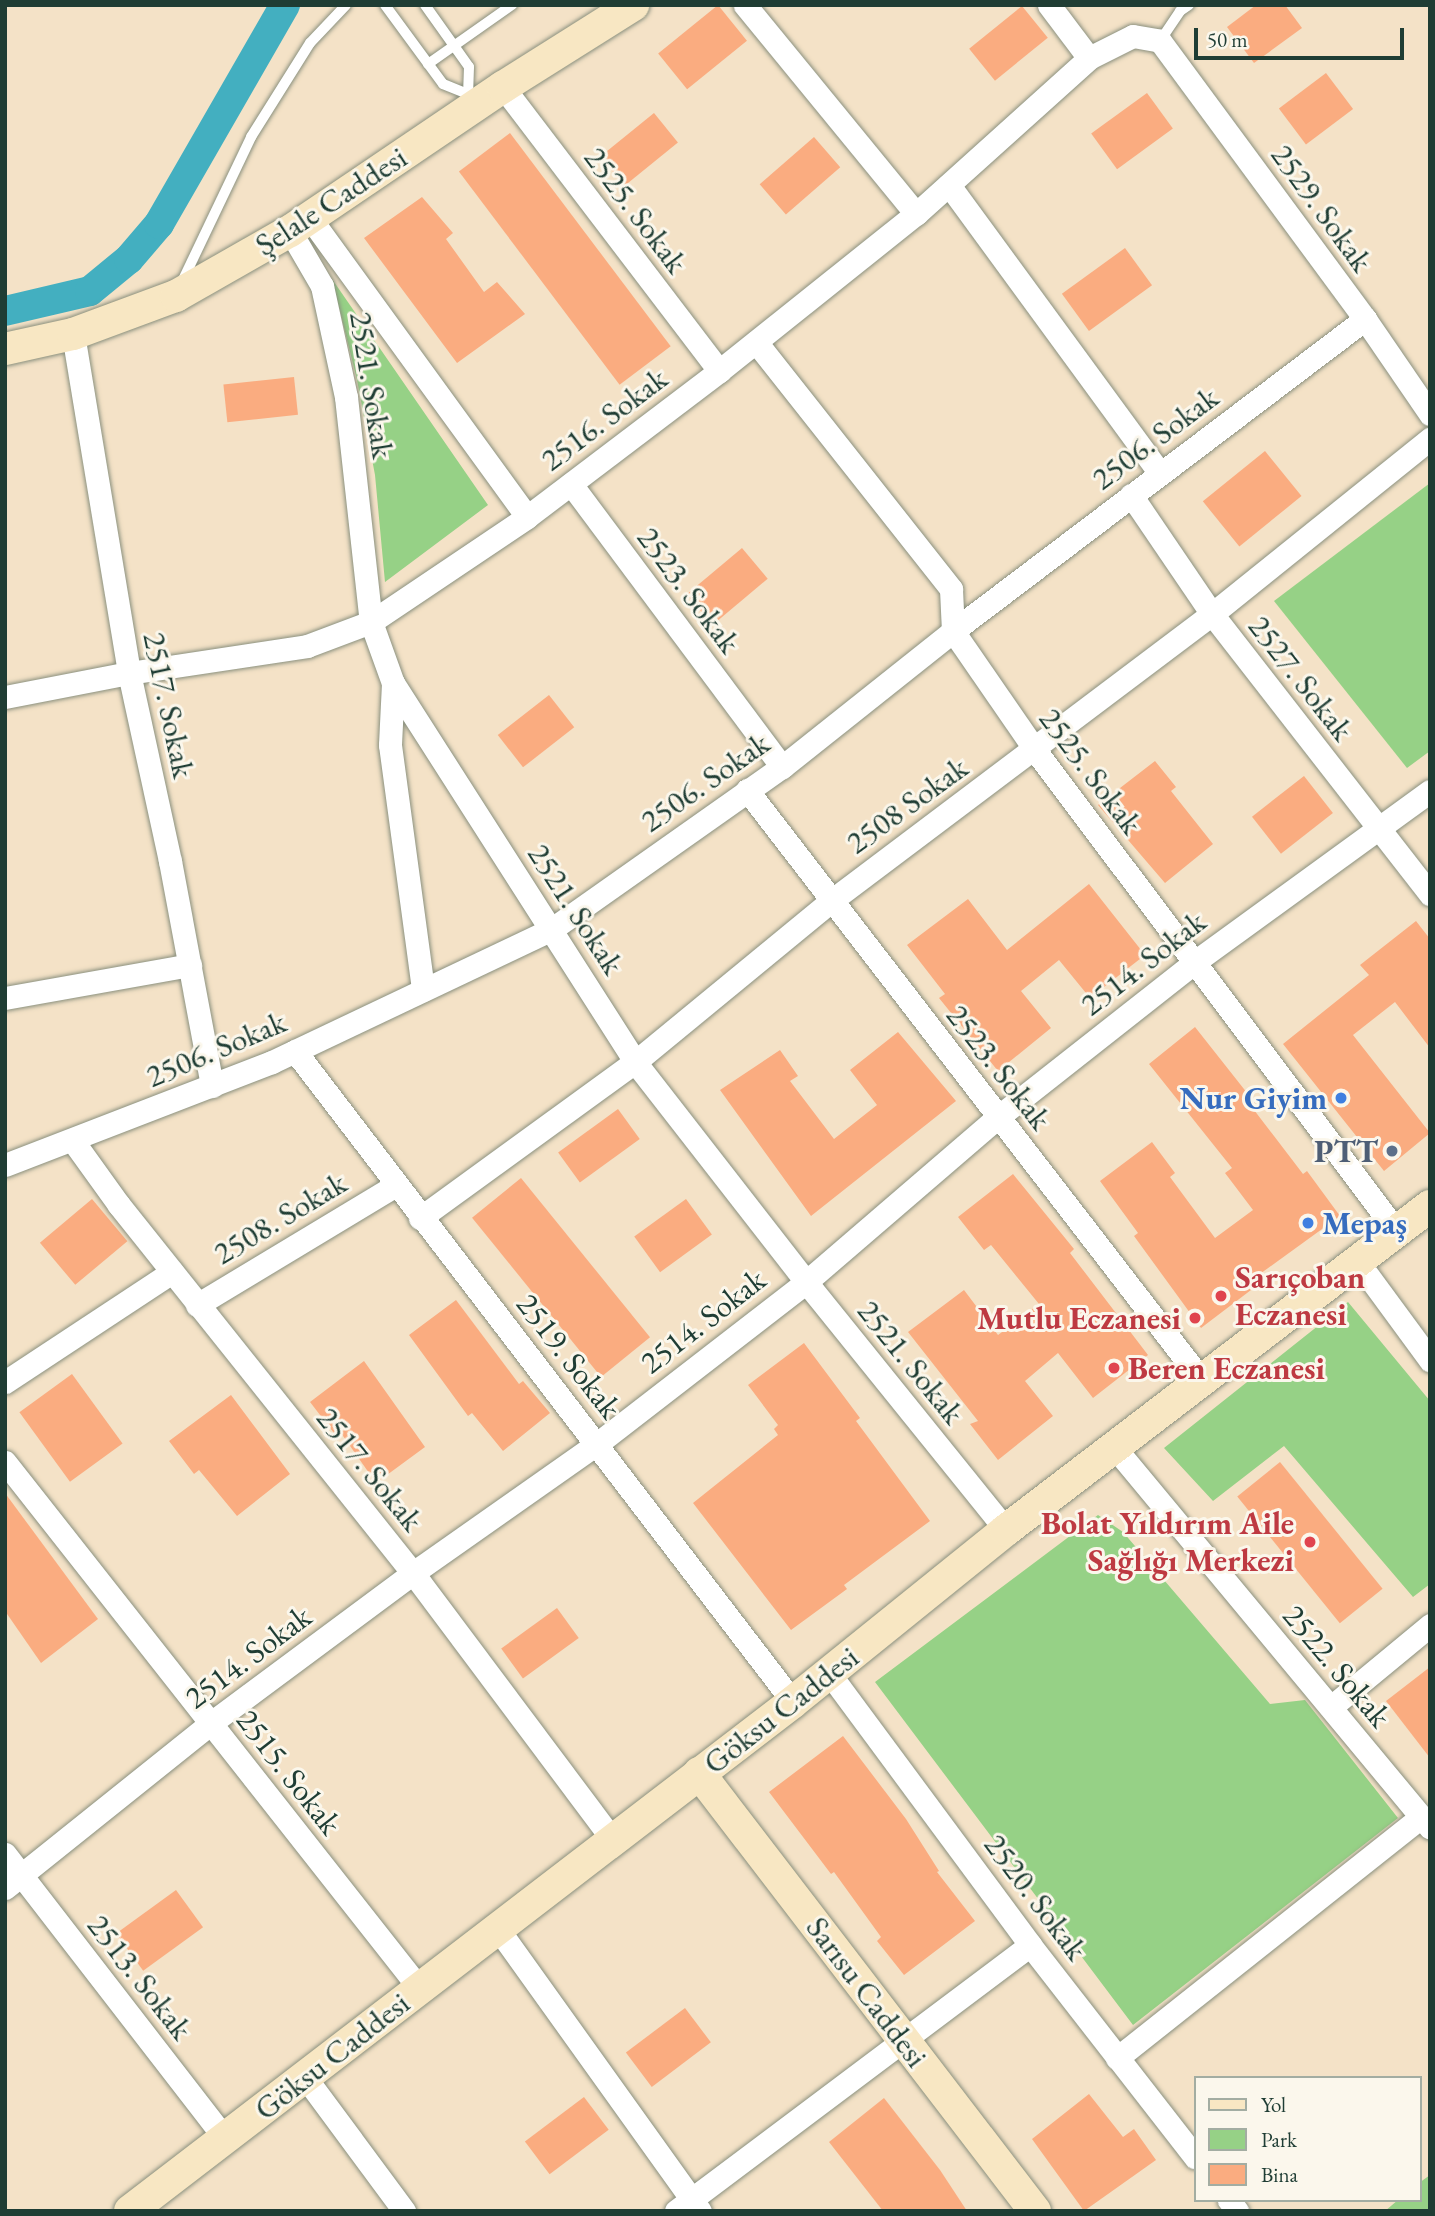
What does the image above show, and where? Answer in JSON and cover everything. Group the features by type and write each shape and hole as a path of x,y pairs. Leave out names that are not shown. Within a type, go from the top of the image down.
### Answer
{"street":[{"name":"Şelale Caddesi","path":"5,349 73,334 176,296 300,224 472,99 503,87 633,5"},
{"path":"745,5 916,214"},
{"path":"1049,5 1089,58"},
{"name":"2516. Sokak","path":"5,697 129,673 307,646 371,622 527,517 756,342 916,214 1089,58 1133,36 1160,41"},
{"name":"2529. Sokak","path":"1160,41 1364,319 1430,414"},
{"name":"2525. Sokak","path":"503,87 719,371"},
{"path":"949,185 1160,473"},
{"name":"2521. Sokak","path":"300,224 527,517"},
{"name":"2521. Sokak","path":"300,224 323,286 346,397 371,622 393,683 635,1062 806,1282 1006,1530"},
{"name":"2506. Sokak","path":"5,1165 73,1141 295,1051 552,929 782,767 953,631 1364,319"},
{"name":"2517. Sokak","path":"73,334 129,673 170,861 212,1086"},
{"path":"756,342 951,589 953,631"},
{"name":"2508 Sokak","path":"420,1218 635,1062 831,901 1035,750 1212,614 1430,439"},
{"name":"2523. Sokak","path":"571,484 782,767"},
{"name":"2527. Sokak","path":"1131,495 1212,614 1430,894"},
{"name":"2525. Sokak","path":"953,631 1035,750 1196,961 1396,1232"},
{"path":"393,683 390,745 423,990"},
{"name":"2523. Sokak","path":"747,790 1203,1382"},
{"name":"2514. Sokak","path":"14,1882 211,1723 413,1573 598,1443 806,1282 998,1117 1196,961 1430,791"},
{"path":"5,998 190,965"},
{"name":"2519. Sokak","path":"295,1051 420,1218 598,1443 793,1702"},
{"name":"2517. Sokak","path":"73,1141 197,1305 413,1573 613,1840"},
{"name":"2508. Sokak","path":"197,1305 396,1185"},
{"name":"Göksu Caddesi","path":"130,2211 793,1702 1006,1530 1430,1206"},
{"path":"1358,1262 1430,1360"},
{"name":"2508. Sokak","path":"5,1382 172,1272"},
{"name":"2522. Sokak","path":"1115,1448 1425,1822"},
{"name":"2515. Sokak","path":"5,1462 420,1989"},
{"path":"1331,1707 1430,1625"},
{"name":"2520. Sokak","path":"829,1673 1030,1945 1194,2156"},
{"name":"Sarısu Caddesi","path":"699,1773 1035,2211"},
{"path":"1117,2057 1425,1822"},
{"name":"2513. Sokak","path":"5,1854 14,1882 225,2139"},
{"path":"498,1929 689,2207 903,2039 1030,1945"},
{"path":"305,2077 404,2211"}],"lane":[{"path":"176,296 208,223 251,137 310,43 346,5"},
{"path":"385,5 443,85 472,99"},
{"path":"425,5 469,67 472,99"},
{"path":"428,64 512,5"},
{"path":"1160,41 1180,11 1189,5"}],"green space":[{"path":"332,279 488,505 385,582 375,475 357,380"},
{"path":"1430,483 1430,751 1407,768 1274,601"},
{"path":"1348,1302 1430,1401 1430,1584 1413,1597 1284,1446 1213,1501 1164,1448"},
{"path":"1098,1515 1123,1532 1270,1704 1305,1700 1398,1818 1133,2025 875,1682"},
{"path":"1430,2175 1430,2211 1385,2211 1396,2202 1421,2202 1421,2182"}],"building":[{"path":"718,5 747,41 687,89 658,53"},
{"path":"1256,5 1285,5 1302,28 1254,63 1227,27"},
{"path":"1022,6 1048,38 995,81 969,49"},
{"path":"1326,73 1353,109 1306,144 1279,109"},
{"path":"1147,93 1173,129 1117,169 1091,134"},
{"path":"654,113 678,143 624,186 600,156"},
{"path":"510,133 671,346 620,385 459,172"},
{"path":"814,137 840,167 786,214 760,184"},
{"path":"422,197 453,233 446,239 484,292 497,282 525,314 457,363 364,238"},
{"path":"1125,248 1152,285 1089,331 1062,294"},
{"path":"294,377 298,415 227,422 223,384"},
{"path":"1265,451 1302,496 1239,546 1203,501"},
{"path":"742,548 768,579 713,625 687,594"},
{"path":"549,695 574,727 523,767 498,735"},
{"path":"1155,761 1176,787 1171,791 1213,844 1165,883 1098,805"},
{"path":"1304,776 1333,813 1281,854 1252,817"},
{"path":"1089,884 1145,955 1090,998 1059,960 1021,991 1051,1028 998,1071 939,998 945,994 907,945 968,899 1007,950"},
{"path":"1416,921 1430,939 1430,1048 1395,1002 1353,1035 1430,1133 1384,1171 1283,1044 1369,975 1360,965"},
{"path":"1195,1027 1255,1103 1251,1106 1303,1174 1307,1171 1340,1216 1246,1284 1251,1290 1201,1328 1134,1236 1138,1233 1100,1181 1152,1142 1175,1173 1170,1177 1215,1238 1253,1210 1225,1173 1232,1168 1149,1064"},
{"path":"898,1032 956,1101 811,1216 720,1090 780,1050 798,1076 790,1081 834,1139 877,1105 850,1070"},
{"path":"618,1109 640,1139 580,1182 558,1152"},
{"path":"1013,1174 1074,1249 1070,1253 1148,1355 1093,1398 1058,1353 1025,1381 1053,1416 998,1460 970,1424 978,1421 908,1332 964,1290 998,1335 1039,1304 991,1245 984,1250 958,1217"},
{"path":"521,1178 650,1337 601,1377 472,1218"},
{"path":"92,1199 127,1241 75,1285 40,1243"},
{"path":"686,1199 712,1235 660,1272 634,1237"},
{"path":"456,1300 519,1384 523,1381 550,1413 503,1451 472,1413 468,1416 409,1335"},
{"path":"804,1343 860,1418 856,1421 930,1521 844,1585 847,1589 791,1630 693,1503 778,1435 774,1429 778,1425 748,1385"},
{"path":"364,1361 425,1447 376,1483 341,1433 337,1437 310,1402"},
{"path":"72,1374 123,1444 70,1482 19,1412"},
{"path":"231,1395 290,1474 237,1516 199,1470 194,1474 169,1441"},
{"name":"Bolat Yıldırım Aile Sağlığı Merkezi","path":"1280,1462 1383,1589 1340,1623 1237,1497"},
{"path":"5,1493 98,1619 41,1663 5,1611"},
{"path":"557,1608 579,1638 523,1678 501,1649"},
{"path":"1430,1667 1430,1758 1386,1701"},
{"path":"843,1736 906,1819 939,1871 937,1872 975,1921 904,1975 877,1941 881,1937 834,1872 831,1874 769,1792"},
{"path":"176,1890 203,1927 143,1971 116,1933"},
{"path":"685,2008 711,2042 652,2087 626,2053"},
{"path":"1089,2094 1123,2137 1134,2129 1156,2160 1084,2211 1032,2139"},
{"path":"584,2097 609,2130 550,2174 525,2142"},
{"path":"884,2098 940,2170 967,2211 883,2211 829,2142"}],"waterway":[{"path":"5,311 90,291 129,259 159,224 285,5"}],"place":[{"name":"Nur Giyim","path":"1341,1098"},
{"name":"PTT","path":"1392,1151"},
{"name":"Mepaş","path":"1308,1223"},
{"name":"Sarıçoban Eczanesi","path":"1221,1296"},
{"name":"Mutlu Eczanesi","path":"1195,1318"},
{"name":"Beren Eczanesi","path":"1114,1368"},
{"name":"Bolat Yıldırım Aile Sağlığı Merkezi","path":"1310,1542"}]}
